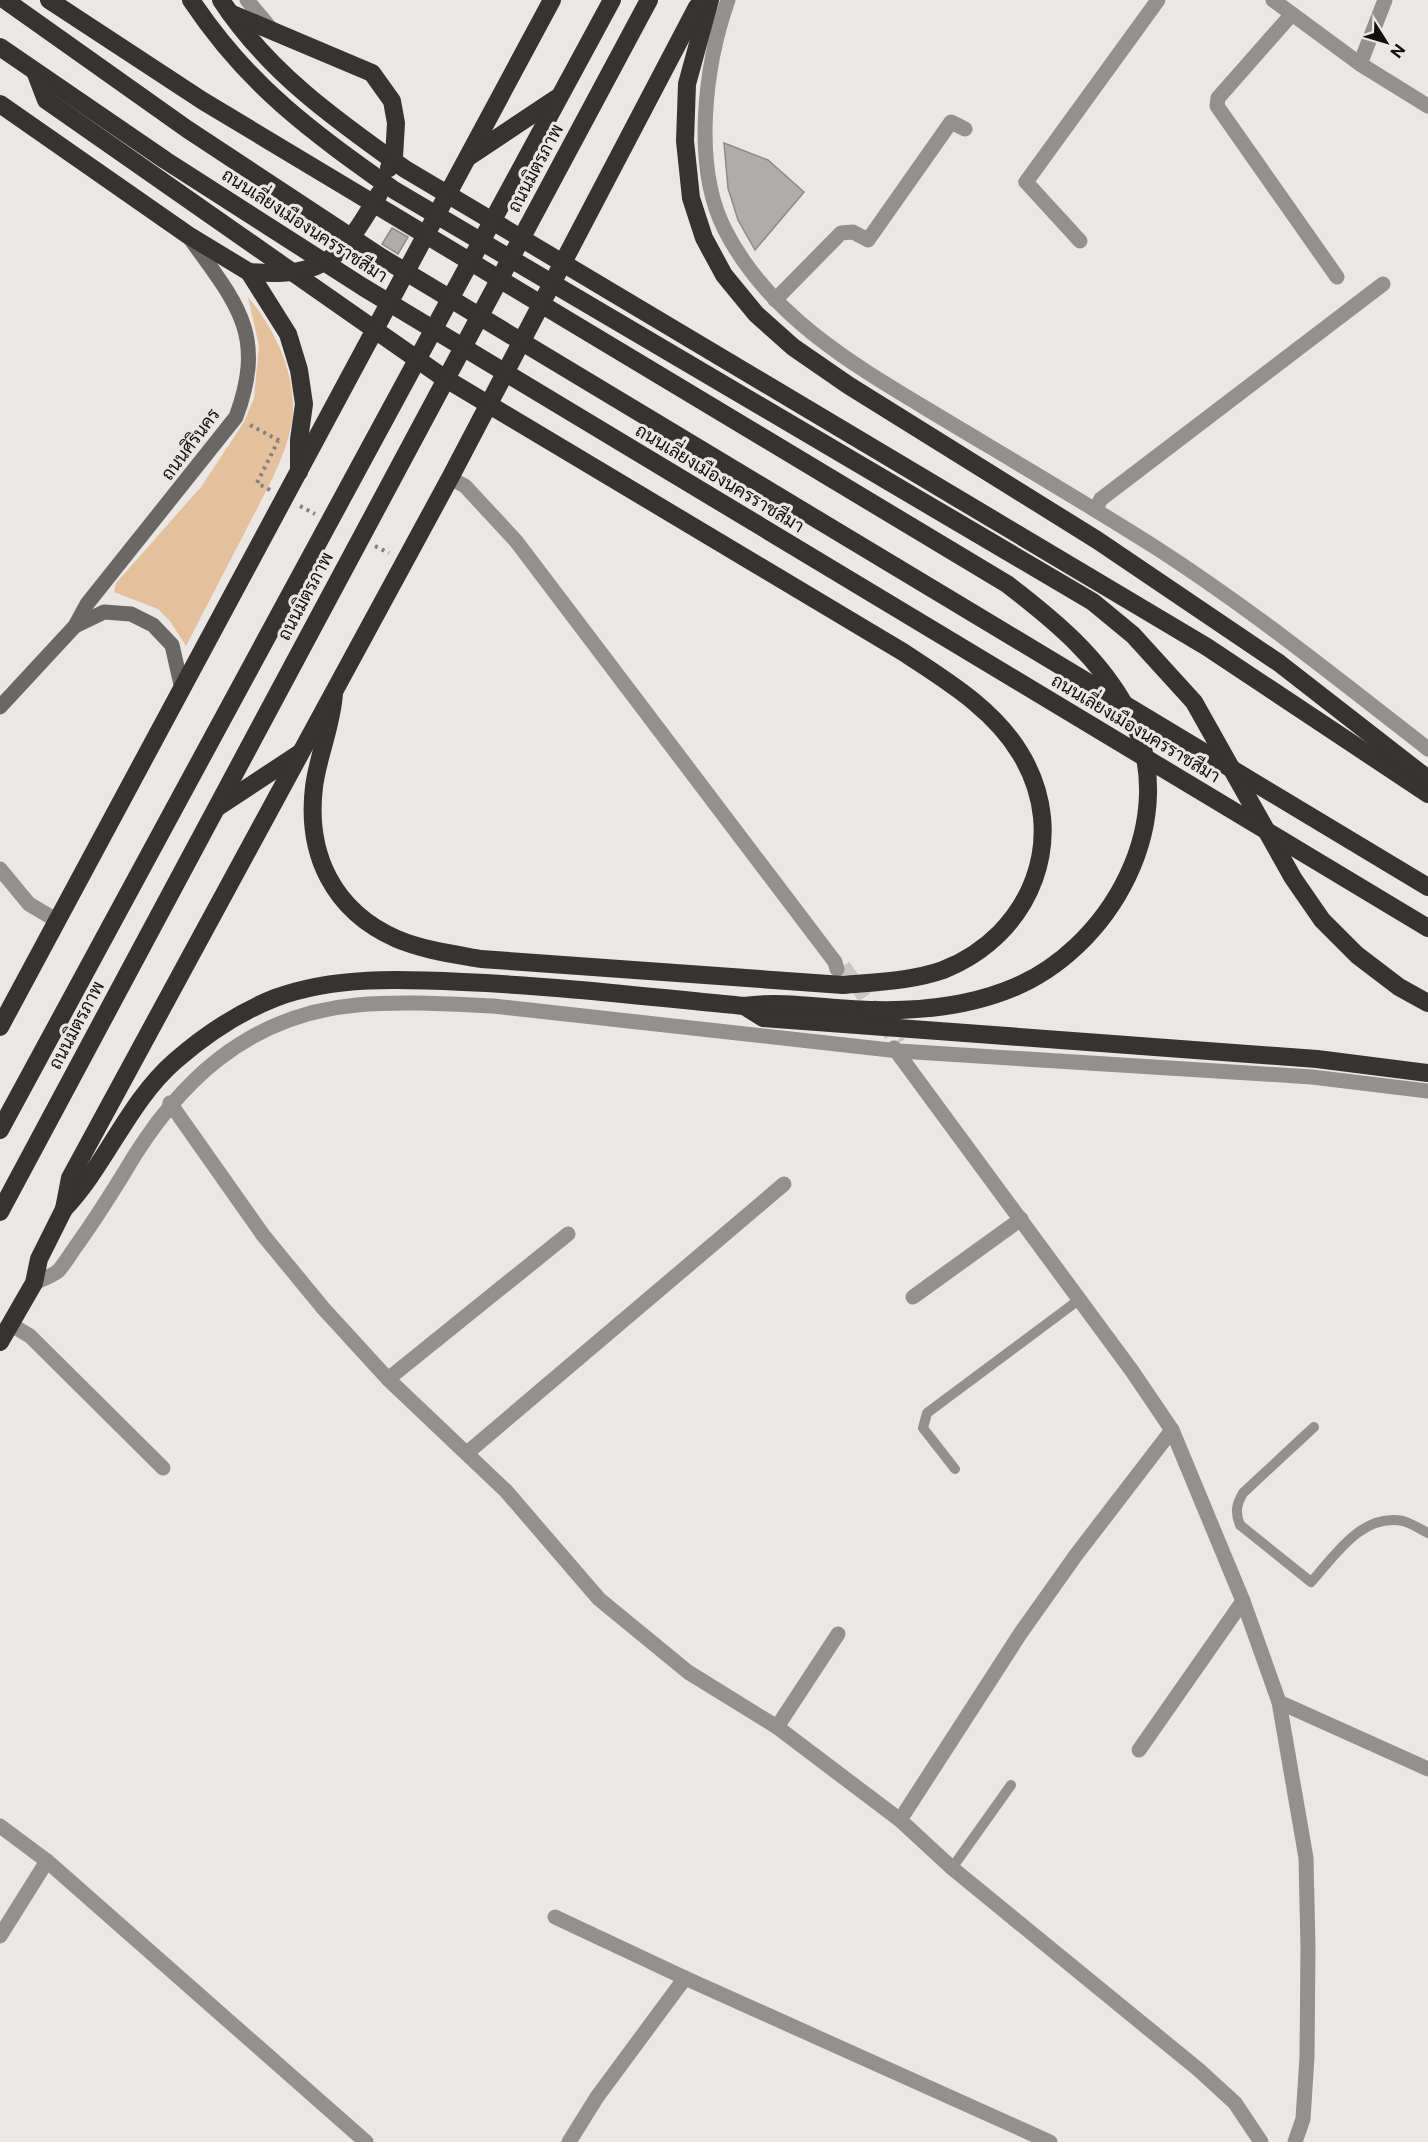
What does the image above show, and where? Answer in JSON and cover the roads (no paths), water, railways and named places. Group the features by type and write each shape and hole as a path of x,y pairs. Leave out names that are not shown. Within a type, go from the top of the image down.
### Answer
{"highway":[{"name":"ถนนเลี่ยงเมืองนครราชสีมา","path":"5,0 187,129 381,257 1428,887"},
{"path":"49,0 203,101 682,392 1006,584 1053,619 1093,658 1128,711 1143,746 1148,787 1143,834 1130,872 1109,911 1087,938 1046,972 1005,992 958,1004 876,1010 765,1003 744,1006 517,984 430,980 380,980 330,985 275,998 219,1025 173,1062 132,1113 83,1189 64,1209"},
{"path":"190,0 216,37 265,91 313,132 394,190 1093,603 1133,635 1194,702 1293,878 1322,920 1357,955 1399,987 1428,1003"},
{"path":"199,0 372,73 392,100 396,123 394,157 375,200 360,225 335,256 312,270 270,274 249,273"},
{"path":"221,0 234,21 281,74 329,116 405,170 1207,647 1428,794"},
{"name":"ถนนมิตรภาพ","path":"0,1130 612,0"},
{"name":"ถนนมิตรภาพ","path":"0,1212 649,0"},
{"path":"0,1342 34,1283 39,1259 64,1209 70,1178 450,478 698,7 704,0"},
{"path":"710,0 687,84 685,141 691,198 704,238 724,275 756,314 793,347 848,385 1097,540 1279,663 1428,778"},
{"path":"0,1027 551,1"},
{"name":"ถนนเลี่ยงเมืองนครราชสีมา","path":"0,47 36,74 165,160 363,287 1428,928"},
{"path":"36,74 46,100 441,376 903,652 955,686 993,719 1020,752 1035,784 1042,817 1042,851 1034,883 1017,915 986,946 942,970 894,980 843,984 481,959 433,950 397,939 363,920 337,893 321,864 312,829 314,785 332,716 334,693"},
{"path":"466,159 561,95"},
{"path":"0,104 188,234 249,273 288,334 299,370 304,404 299,440 299,474"},
{"path":"215,809 302,752"},
{"path":"744,1006 763,1018 1317,1059 1428,1073"}],"street":[{"path":"247,0 273,31"},
{"path":"728,0 718,28 706,82 706,138 711,187 724,228 744,263 775,300 809,331 860,368 1158,550 1268,626 1428,749"},
{"path":"1080,241 1026,182 1158,0"},
{"path":"1273,0 1360,64 1428,106"},
{"path":"1360,64 1385,0"},
{"path":"1293,14 1218,98 1216,106 1337,276"},
{"path":"775,300 841,233 853,232 868,240 951,122 965,129"},
{"name":"ถนนศิรินคร","path":"0,707 75,626 87,604 236,417 247,386 250,347 235,301 188,234"},
{"path":"1095,510 1101,499 1383,284"},
{"path":"450,478 465,486 516,541 839,966"},
{"name":"ถนนศิรินคร","path":"75,626 104,612 131,614 153,625 171,645 182,689"},
{"path":"0,869 29,904 56,920"},
{"path":"34,1283 57,1272 102,1211 142,1142 170,1103 213,1061 259,1033 309,1014 357,1005 493,1006 896,1047 1300,1076 1428,1091"},
{"path":"896,1047 1080,1299 1172,1430 1243,1601 1279,1702 1306,1858 1308,1948 1306,2057 1303,2119 1295,2142"},
{"path":"170,1103 263,1235 323,1308 388,1378 506,1491 606,1605 688,1672 777,1727 900,1820 952,1868 1199,2070 1235,2103 1261,2142"},
{"path":"467,1453 784,1184"},
{"path":"913,1297 1021,1219"},
{"path":"388,1378 568,1234"},
{"path":"10,1324 30,1336 163,1468"},
{"path":"900,1820 1027,1625 1172,1430"},
{"path":"1139,1750 1243,1601"},
{"path":"777,1727 838,1634"},
{"path":"1279,1702 1428,1769"},
{"path":"0,1826 47,1861 366,2142"},
{"path":"0,1936 47,1861"},
{"path":"555,1917 1050,2142"},
{"path":"569,2142 597,2097 685,1978"}],"lane":[{"path":"955,1469 923,1428 927,1413 1080,1299"},
{"path":"1314,1427 1243,1493 1237,1503 1236,1515 1240,1525 1311,1582 1352,1536 1366,1526 1380,1522 1404,1521 1428,1533"},
{"path":"952,1868 1011,1785"}],"tunnel":[{"path":"843,966 898,1044"}]}
